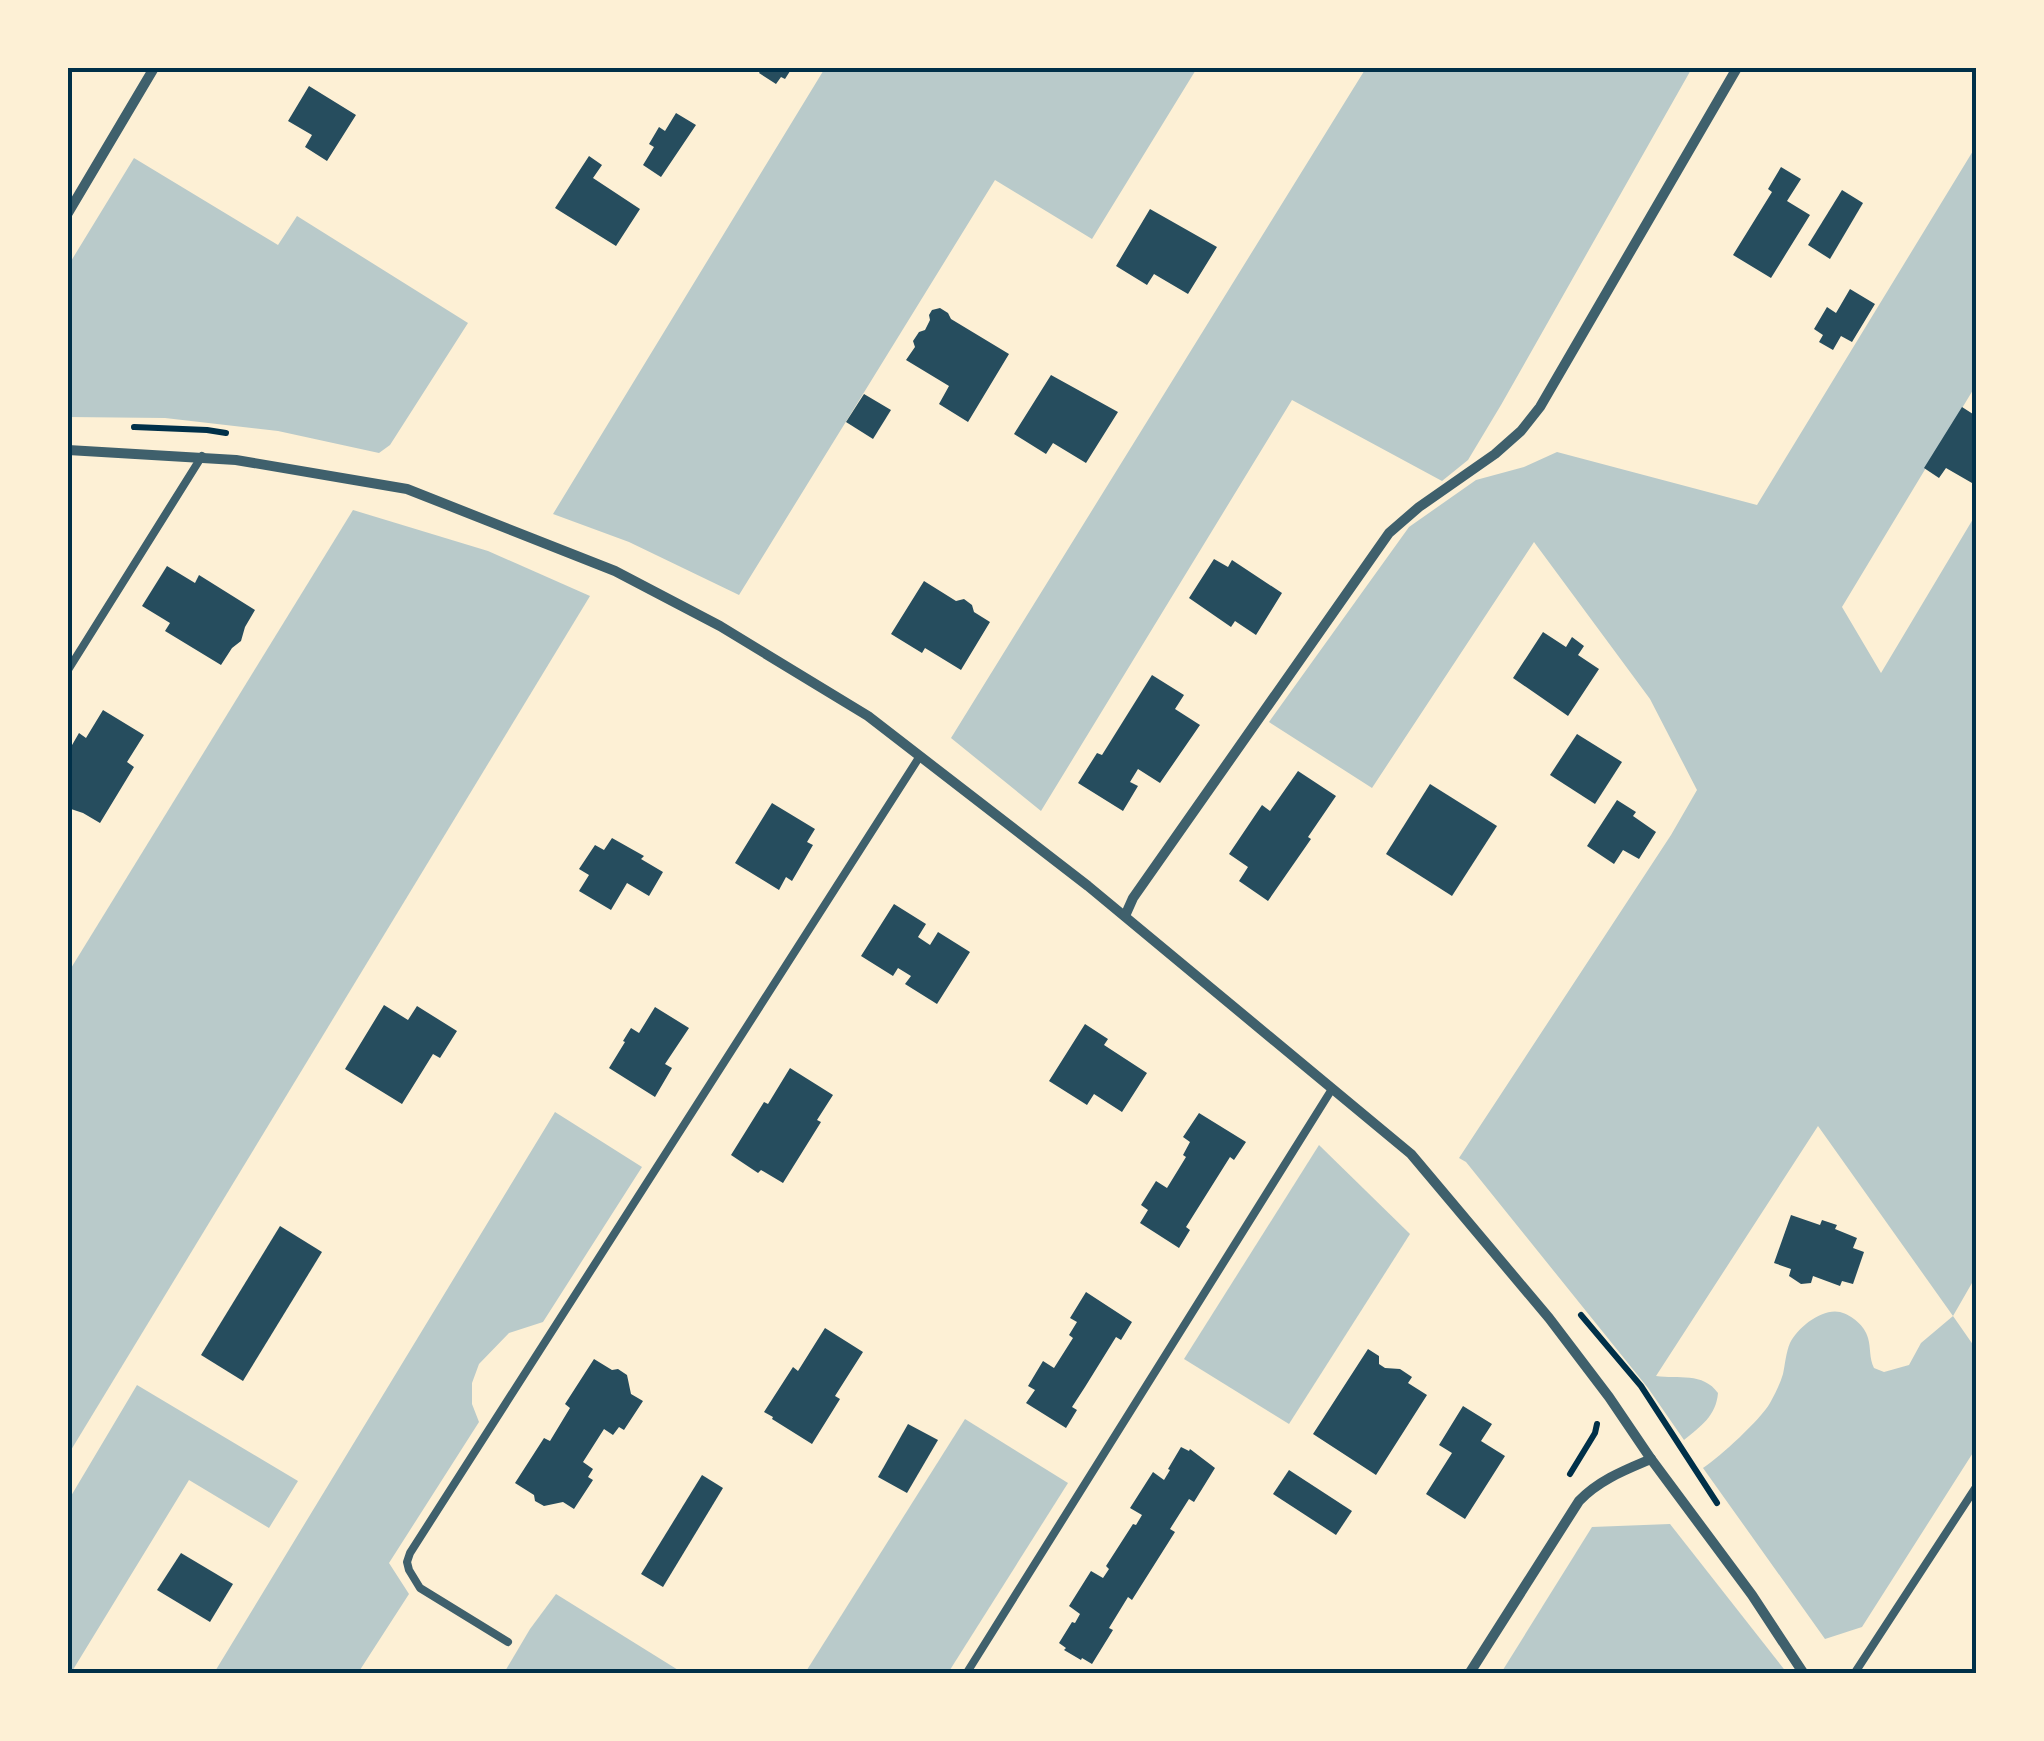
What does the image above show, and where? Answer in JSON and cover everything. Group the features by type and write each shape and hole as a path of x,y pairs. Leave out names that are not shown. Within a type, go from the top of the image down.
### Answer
{"street":[{"path":"68,214 154,68"},
{"path":"1125,916 1144,882 1389,533 1495,454 1540,407 1737,68"},
{"path":"68,450 236,460 407,490 615,571 720,626 868,716 1125,916 1410,1154 1549,1318 1609,1397 1752,1594 1804,1674"},
{"path":"1470,1674 1579,1501 1602,1482 1651,1459"}],"lane":[{"path":"68,670 202,456"},
{"path":"508,1642 420,1588 409,1570 410,1553 920,756"},
{"path":"966,1674 1332,1089"},
{"path":"1854,1674 1976,1487"}],"path":[{"path":"127,426 226,433"},
{"path":"1571,1304 1641,1386 1724,1513"},
{"path":"1569,1476 1598,1426 1590,1414"}],"shaded area":[{"path":"825,68 1197,68 1092,239 995,180 739,595 629,542 553,514"},
{"path":"1366,68 1692,68 1468,460 1442,481 1292,400 1041,811 951,738"},
{"path":"1976,146 1976,385 1842,607 1881,673 1976,514 1976,1276 1953,1316 1818,1126 1656,1376 1698,1379 1718,1393 1711,1414 1684,1440 1648,1388 1459,1158 1697,790 1650,699 1534,542 1372,788 1269,722 1409,527 1476,480 1524,467 1557,452 1757,505"},
{"path":"134,158 278,245 297,216 468,323 390,445 379,453 278,431 165,418 68,417 68,266"},
{"path":"353,510 488,551 590,596 68,1455 68,973"},
{"path":"555,1112 642,1167 543,1322 509,1333 479,1364 472,1383 472,1404 479,1422 389,1563 409,1594 358,1673 214,1673"},
{"path":"1319,1145 1410,1234 1289,1424 1184,1359"},
{"path":"1833,1312 1853,1318 1866,1334 1874,1368 1884,1372 1909,1365 1921,1343 1953,1316 1976,1349 1976,1448 1862,1627 1825,1639 1703,1468 1765,1410 1780,1381 1790,1343 1811,1320"},
{"path":"137,1385 298,1481 269,1528 189,1480 68,1673 68,1501"},
{"path":"965,1419 1068,1483 948,1673 805,1673"},
{"path":"1670,1524 1787,1673 1501,1673 1592,1527"},
{"path":"556,1594 683,1673 504,1673"}],"building":[{"path":"762,68 792,68 776,84 759,73"},
{"path":"309,86 356,115 327,161 305,147 312,135 288,121"},
{"path":"676,113 696,125 661,177 643,165 654,147 649,144 659,127 665,131"},
{"path":"589,156 602,165 593,178 640,209 616,246 555,208"},
{"path":"1781,167 1801,179 1787,201 1810,215 1771,278 1733,255 1772,192 1768,189"},
{"path":"1842,190 1863,203 1830,259 1808,245"},
{"path":"1150,209 1217,247 1188,294 1154,274 1147,285 1116,266"},
{"path":"1850,289 1875,304 1852,342 1841,336 1833,350 1819,342 1823,335 1814,329 1827,307 1836,313"},
{"path":"940,308 951,319 1009,354 968,422 939,404 949,386 906,360 915,347 913,341 925,330 932,310"},
{"path":"1051,375 1118,412 1086,463 1053,443 1046,454 1014,434"},
{"path":"864,394 891,410 873,439 846,422"},
{"path":"1962,407 1976,416 1976,476 1972,483 1946,468 1939,478 1924,468"},
{"path":"1214,559 1228,567 1232,560 1282,593 1256,635 1235,621 1231,627 1189,598"},
{"path":"167,566 195,583 199,575 255,610 241,641 221,665 165,631 170,623 142,606"},
{"path":"924,581 956,601 964,599 974,612 990,622 961,670 925,648 922,653 891,634"},
{"path":"1543,632 1566,647 1572,637 1584,646 1578,655 1599,669 1568,716 1513,678"},
{"path":"1152,675 1184,695 1175,709 1200,725 1160,783 1138,769 1130,782 1138,786 1123,811 1078,783 1097,753 1102,755"},
{"path":"103,710 144,735 127,762 134,767 100,823 68,808 68,752 79,733 86,738"},
{"path":"1577,734 1622,762 1595,804 1550,775"},
{"path":"1298,771 1336,796 1268,901 1239,881 1248,867 1229,854 1262,805 1270,811"},
{"path":"1430,784 1497,826 1452,896 1386,854"},
{"path":"1617,800 1656,832 1639,859 1623,850 1614,864 1587,846"},
{"path":"772,803 815,829 807,842 813,845 792,881 786,877 779,890 735,863"},
{"path":"612,838 663,872 649,896 627,883 611,910 579,891 589,875 579,869 595,845 604,850"},
{"path":"894,904 926,924 918,937 930,945 938,932 970,952 937,1004 905,984 911,976 898,968 893,976 861,956"},
{"path":"384,1005 408,1020 417,1006 457,1031 440,1058 433,1054 402,1104 345,1069"},
{"path":"655,1007 689,1028 665,1064 672,1068 655,1097 609,1068 631,1028 639,1033"},
{"path":"1085,1024 1108,1039 1104,1045 1147,1073 1122,1112 1094,1094 1087,1105 1049,1081"},
{"path":"790,1068 833,1095 783,1183 761,1170 758,1173 731,1155"},
{"path":"1199,1113 1246,1142 1234,1160 1230,1157 1186,1227 1190,1230 1179,1248 1140,1223 1148,1210 1141,1205 1156,1181 1167,1188 1186,1157 1183,1155 1190,1142 1183,1137"},
{"path":"1791,1215 1820,1225 1822,1220 1837,1225 1835,1229 1857,1238 1853,1248 1864,1252 1853,1284 1842,1281 1840,1286 1813,1276 1811,1283 1801,1284 1789,1276 1791,1269 1774,1263"},
{"path":"280,1226 322,1252 243,1381 201,1355"},
{"path":"1086,1292 1132,1322 1121,1340 1116,1337 1072,1407 1077,1410 1066,1428 1026,1403 1035,1390 1028,1386 1043,1361 1054,1368 1073,1338 1069,1335 1077,1322 1070,1318"},
{"path":"825,1328 863,1352 835,1396 840,1399 812,1444 764,1412 793,1367 798,1371"},
{"path":"1368,1349 1379,1356 1379,1364 1400,1369 1412,1377 1408,1383 1427,1395 1376,1475 1313,1434"},
{"path":"594,1359 627,1375 631,1394 643,1401 624,1430 619,1427 613,1435 604,1429 583,1462 593,1469 588,1477 593,1480 574,1509 563,1502 544,1506 515,1483 544,1438 550,1441 570,1408 565,1404"},
{"path":"1463,1406 1492,1424 1481,1441 1505,1456 1465,1519 1426,1494 1452,1453 1439,1445"},
{"path":"908,1424 938,1440 907,1493 878,1477"},
{"path":"1181,1447 1190,1449 1215,1468 1194,1502 1189,1499 1170,1529 1175,1532 1132,1600 1128,1597 1092,1664 1081,1660 1059,1643 1080,1614 1069,1606 1091,1571 1103,1578 1109,1569 1106,1566 1142,1515 1130,1508 1153,1472 1164,1480"},
{"path":"1289,1470 1352,1511 1336,1535 1273,1494"},
{"path":"702,1475 723,1488 663,1587 641,1574"},
{"path":"181,1553 233,1584 210,1622 157,1590"}]}
